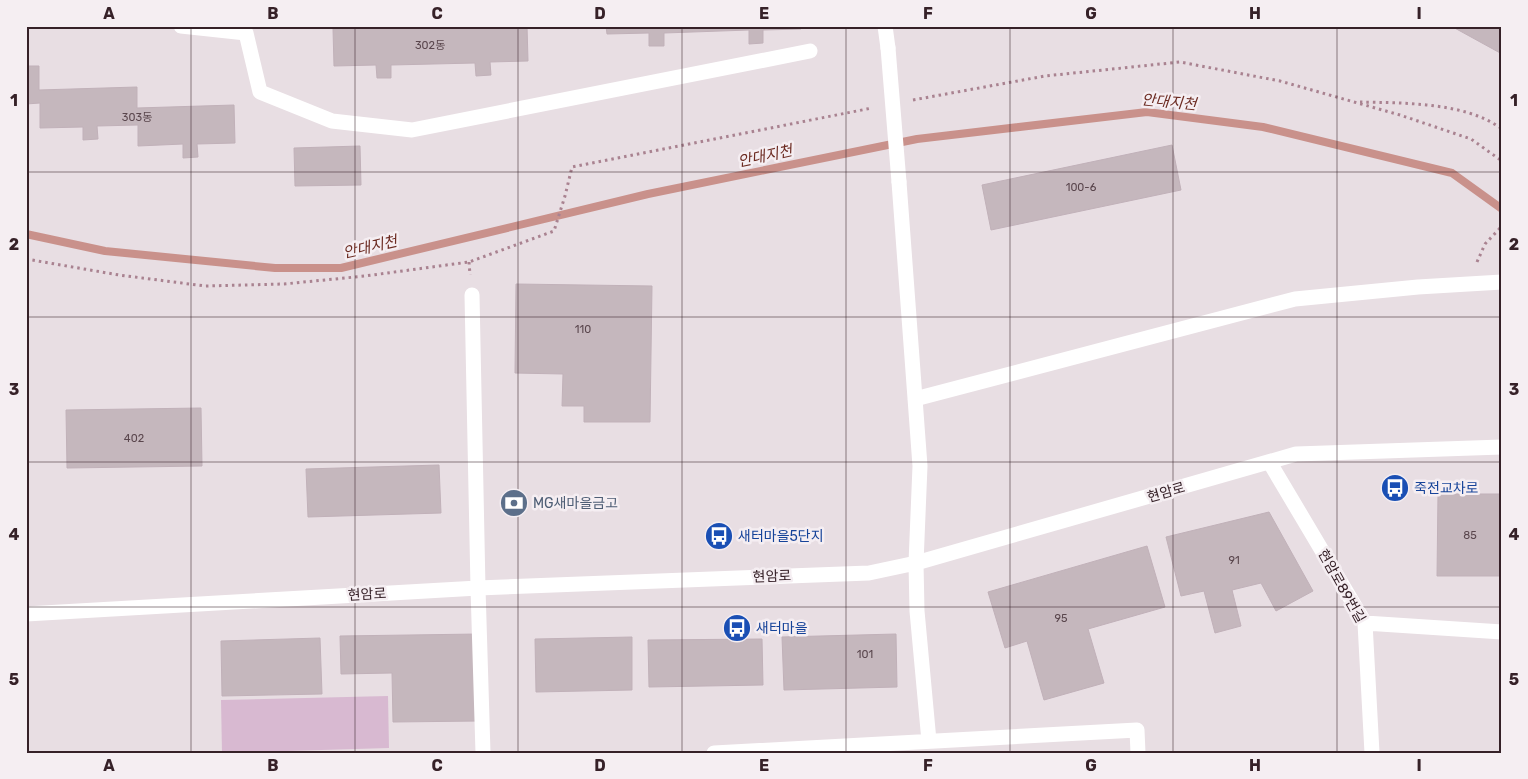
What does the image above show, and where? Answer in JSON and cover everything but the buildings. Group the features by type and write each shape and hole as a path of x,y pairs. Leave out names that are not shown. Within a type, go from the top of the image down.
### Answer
{"street":[{"path":"181,26 246,33 260,92 332,121 412,130 810,51"},
{"path":"885,26 899,182 920,466 916,563 917,612 929,741"},
{"path":"915,399 1295,299 1418,286 1502,282"},
{"path":"472,295 483,753"},
{"name":"현암로","path":"26,614 478,588 869,573 916,563 1296,454 1502,447"},
{"name":"현암로89번길","path":"1270,463 1365,623 1372,753"},
{"path":"1365,623 1502,632"},
{"path":"714,753 1137,730 1138,753"}],"path":[{"path":"912,100 1045,76 1180,62 1280,81 1400,114 1471,139 1502,161"},
{"path":"1353,101 1450,108 1492,122 1502,129"},
{"path":"26,259 119,275 205,286 284,284 470,262 554,231 566,196 572,167 874,107"},
{"path":"1485,244 1502,226"}],"shaded area":[{"path":"388,696 389,748 222,753 221,700"}],"waterway":[{"name":"안대지천","path":"26,234 105,251 275,268 341,268 648,194 917,139 1147,112 1263,127 1452,173 1502,209"}],"place":[{"name":"죽전교차로","path":"1395,488"},
{"name":"MG새마을금고","path":"514,503"},
{"name":"새터마을5단지","path":"719,536"},
{"name":"새터마을","path":"737,628"}]}
